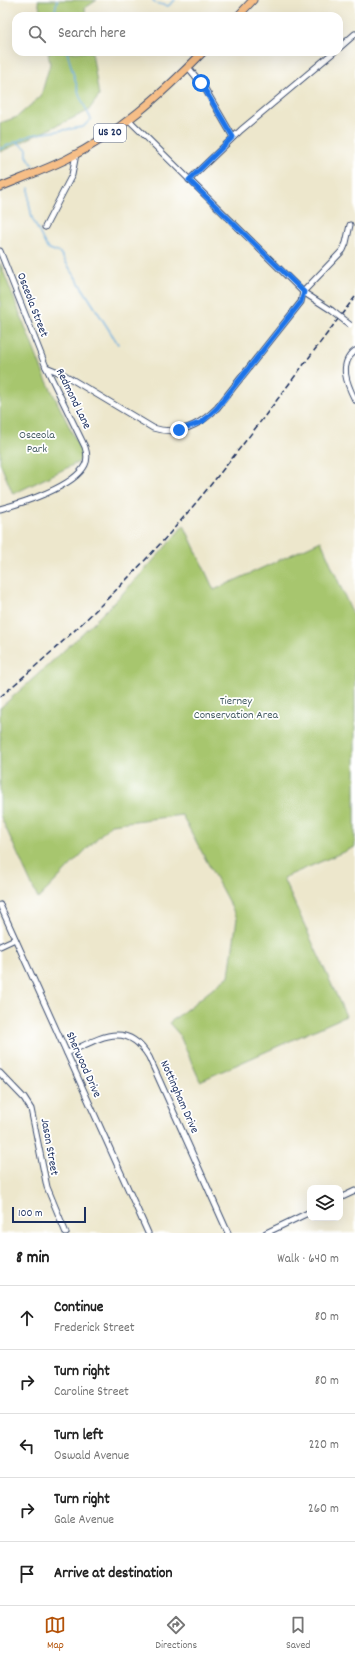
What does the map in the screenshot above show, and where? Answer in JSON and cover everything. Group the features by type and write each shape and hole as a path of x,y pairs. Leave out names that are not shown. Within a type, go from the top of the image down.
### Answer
{"highway":[{"path":"242,12 253,0"},
{"name":"US 20","path":"0,187 76,154 104,137 129,120 160,94 199,56"}],"street":[{"path":"343,44 355,34"},
{"path":"189,180 233,137 329,56"},
{"path":"188,67 204,87 233,137"},
{"path":"129,120 304,292 353,326"},
{"path":"45,227 72,175 76,154"},
{"path":"304,292 343,250 350,225"},
{"name":"Osceola Street","path":"0,251 46,367"},
{"name":"Redmond Lane","path":"46,367 67,376 153,428 167,431 184,429 198,424 209,416 225,398 301,302 304,292"},
{"path":"355,351 348,359 345,370 347,382 355,400"},
{"name":"Redmond Lane","path":"0,509 42,496 76,476 83,469 86,463 87,455 85,447 46,367"},
{"name":"Sherwood Drive","path":"0,905 148,1233"},
{"path":"0,946 15,939"},
{"name":"Nottingham Drive","path":"67,1053 101,1038 115,1034 128,1036 140,1044 149,1057 228,1233"},
{"name":"Jason Street","path":"0,1073 24,1098 31,1109 47,1187 66,1233"},
{"path":"343,1197 355,1191"},
{"path":"266,1233 307,1213"}],"green space":[{"path":"38,0 97,0 85,8 86,12 40,12"},
{"path":"49,56 93,56 99,96 88,111 0,152 0,123 17,117 41,96 50,64"},
{"name":"Osceola Park","path":"0,263 44,375 83,455 79,462 13,494 0,463"},
{"name":"Tierney Conservation Area","path":"184,525 214,590 321,541 355,620 355,847 283,878 346,1016 200,1081 179,1034 169,1023 229,976 237,918 182,815 111,824 38,899 0,815 0,708 96,620 141,574"}],"waterway":[{"path":"55,12 57,0"},
{"path":"153,0 155,3 168,6 175,0"},
{"path":"0,149 31,135 83,127 91,119 80,97 68,56"},
{"path":"17,142 27,149 27,156 33,165"},
{"path":"29,188 29,202 32,218 47,248 60,253 118,344"}],"railway":[{"path":"0,697 88,618 170,533 218,476 355,297"}],"route":[{"path":"179,430 202,422 217,408 301,302 304,292 189,180 233,137 201,83"}]}
